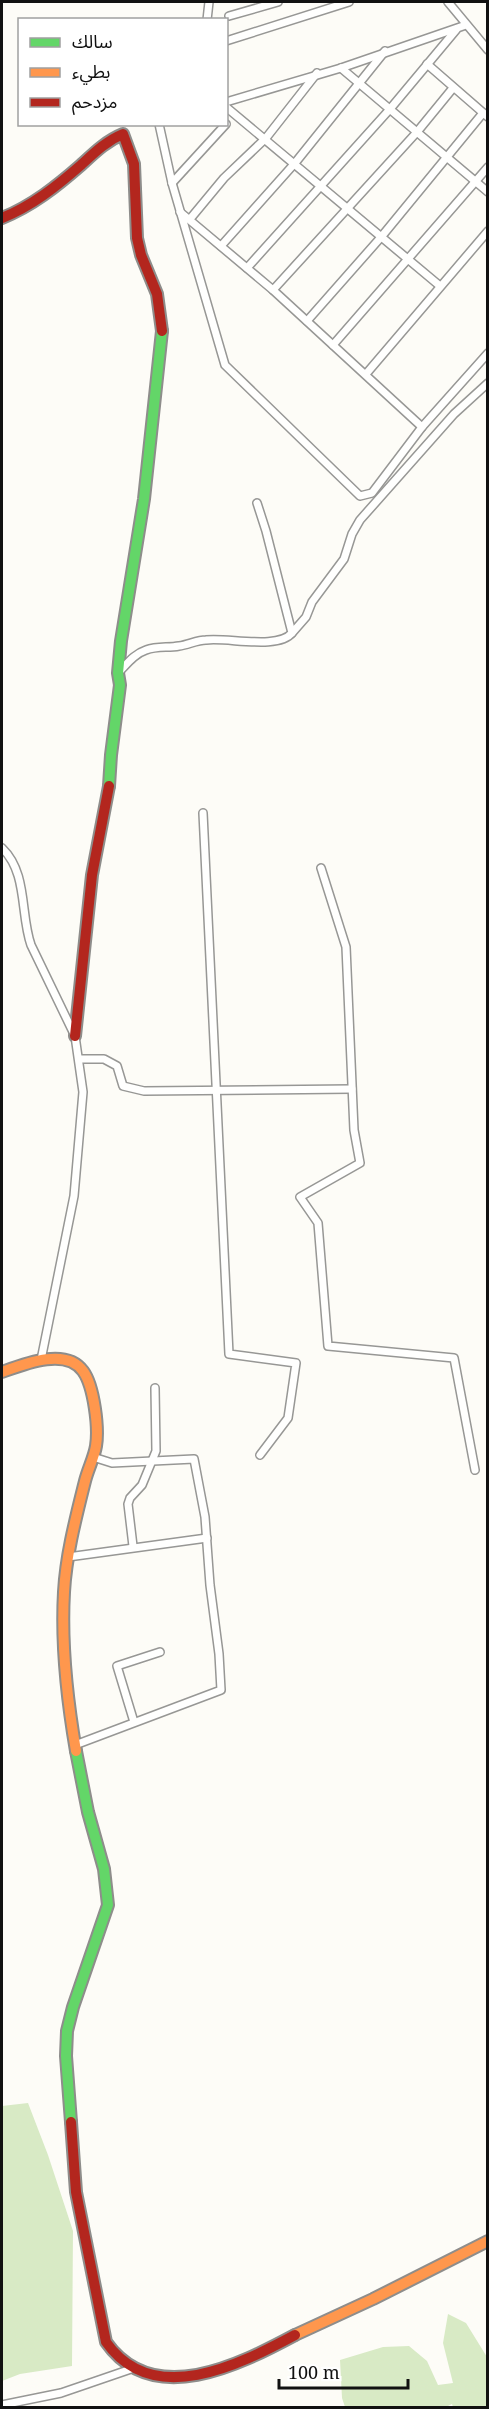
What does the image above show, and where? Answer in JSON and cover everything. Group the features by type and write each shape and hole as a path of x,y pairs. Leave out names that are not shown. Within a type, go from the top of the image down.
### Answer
{"street":[{"path":"207,18 209,2"},
{"path":"229,16 278,2"},
{"path":"228,40 349,2"},
{"path":"448,2 488,50"},
{"path":"228,101 317,73 341,68 466,25"},
{"path":"247,268 390,109 456,30"},
{"path":"221,246 295,163 385,51"},
{"path":"307,321 485,115 427,64"},
{"path":"341,68 488,192"},
{"path":"190,219 224,178 266,138 317,73"},
{"path":"273,290 417,132 453,88"},
{"path":"228,108 440,286"},
{"path":"228,122 236,113"},
{"path":"159,126 172,183 225,364 360,496 372,493 422,427 488,353"},
{"path":"172,183 224,126"},
{"path":"2,218 28,206 102,145 123,134 134,164 137,238 141,255 157,294 161,315 162,342 144,499 118,673 120,685 111,755 109,796 91,883 75,1036 82,1083 82,1113 74,1196 41,1360"},
{"path":"333,345 488,167"},
{"path":"180,212 273,290 422,427"},
{"path":"366,374 488,231"},
{"path":"118,673 131,659 152,648 177,647 206,640 278,641 289,637 306,617 312,602 344,559 352,534 360,520 439,430 488,383"},
{"path":"257,503 272,551 292,633"},
{"path":"203,813 229,1354 296,1363 288,1418 260,1455"},
{"path":"2,848 8,856 21,887 26,930 31,945 75,1036"},
{"path":"321,868 346,947 354,1130 360,1163 300,1197 318,1223 328,1346 454,1358 475,1470"},
{"path":"79,1059 104,1059 117,1066 123,1086 144,1091 352,1089"},
{"path":"2,1372 41,1360 66,1360 75,1363 82,1368 86,1376 96,1427 96,1445 86,1474 68,1557 64,1593 65,1664 75,1744 89,1816 105,1866 109,1889 108,1905 73,2007 67,2031 66,2056 72,2148 82,2230 106,2342 111,2353 131,2369 164,2378 201,2376 219,2372 374,2298 457,2253 488,2241"},
{"path":"133,1546 128,1504 130,1498 142,1485 156,1451 155,1388"},
{"path":"75,1744 221,1690 207,1538 194,1459 112,1463 93,1457"},
{"path":"68,1557 133,1546 207,1538"},
{"path":"134,1722 117,1666 160,1652"},
{"path":"2,2405 61,2393 131,2369"}],"green space":[{"path":"28,2103 73,2231 72,2366 20,2374 2,2381 2,2106"},
{"path":"448,2314 466,2323 487,2357 487,2407 453,2407 452,2404 444,2408 345,2407 342,2398 340,2360 383,2347 409,2346 427,2361 438,2385 453,2383 443,2343"}],"traffic: fast":[{"path":"109,786 120,685 118,673 121,641 144,499 162,331"},
{"path":"71,2122 66,2056 67,2031 108,1905 104,1869 88,1812 76,1751"}],"traffic: slow":[{"path":"2,1372 33,1362 66,1360 76,1364 83,1371 93,1397 96,1446 75,1522 64,1592 63,1632 66,1672 76,1751"},
{"path":"295,2335 488,2241"}],"traffic: jam":[{"path":"2,218 44,195 100,148 123,134 134,164 137,238 141,255 157,294 162,331"},
{"path":"75,1036 92,875 109,786"},
{"path":"71,2122 76,2192 106,2342 125,2362 147,2373 172,2377 197,2375 248,2358 295,2335"}]}
